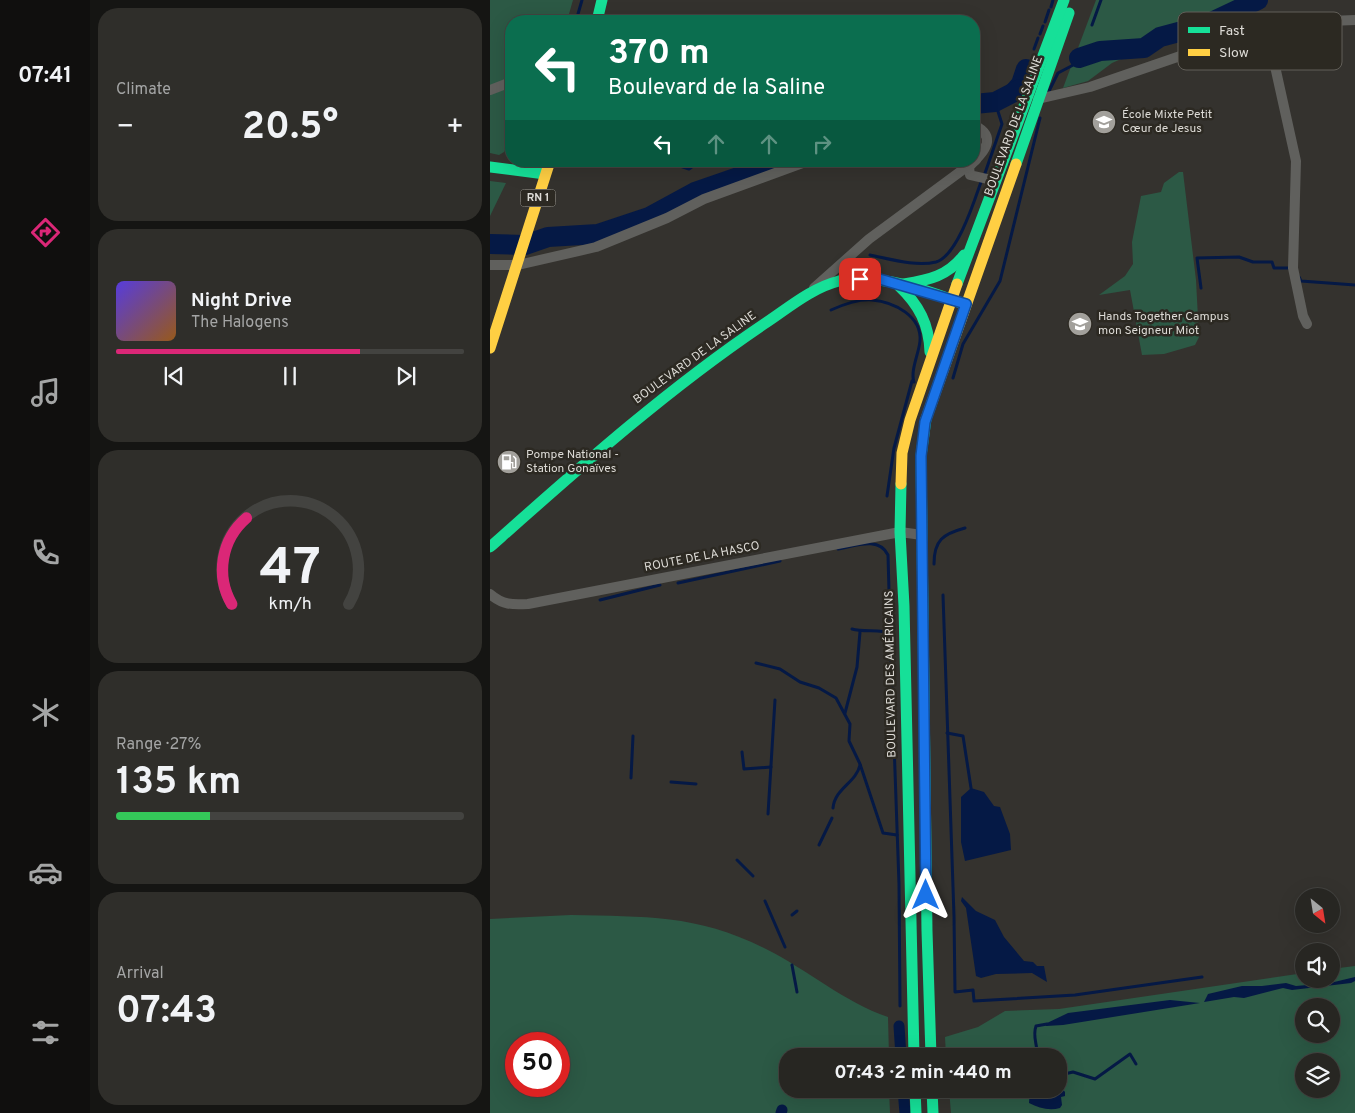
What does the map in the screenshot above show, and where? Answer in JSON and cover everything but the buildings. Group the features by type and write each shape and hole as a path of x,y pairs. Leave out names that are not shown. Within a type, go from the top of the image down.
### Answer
{"main road":[{"path":"598,15 602,0"},
{"name":"BOULEVARD DE LA SALINE","path":"490,547 651,406 750,332 825,286 845,280 876,278 966,304 1036,96 1064,0"},
{"name":"BOULEVARD DE LA SALINE","path":"1051,47 1074,0"},
{"name":"BOULEVARD DE LA SALINE","path":"952,299 996,181 1036,96"},
{"path":"490,166 505,164"},
{"path":"523,167 546,174"},
{"name":"RN 1","path":"490,348 518,266 548,167"},
{"path":"929,364 930,332 927,323 918,307 898,284 944,275 955,267 974,236"},
{"name":"BOULEVARD DES AMÉRICAINS","path":"914,1048 904,606 900,532 902,452 919,390 952,299"},
{"path":"931,1048 927,940 921,456 925,422 966,304"},
{"path":"915,1098 916,1113"},
{"path":"932,1098 933,1113"}],"street":[{"path":"1342,20 1355,20"},
{"path":"1036,96 1090,87 1178,57"},
{"path":"1276,70 1296,161 1293,268 1303,316 1307,324"},
{"path":"490,90 505,84"},
{"path":"980,128 984,130 988,139 980,154"},
{"path":"490,264 518,266 596,247 667,218 704,199 792,167"},
{"path":"802,299 869,239 967,167"},
{"path":"969,167 970,175 996,181"},
{"name":"ROUTE DE LA HASCO","path":"490,594 500,602 508,605 528,604 900,532 922,535"}],"green space":[{"path":"490,0 573,0 569,15 505,15 505,150 499,155 490,153"},
{"path":"1096,0 1238,0 1216,12 1178,12 1178,32 1112,63 1088,81 1063,88"},
{"path":"1179,172 1183,172 1196,280 1199,337 1195,345 1164,354 1142,355 1130,290 1099,295 1125,276 1133,264 1132,242 1141,196 1161,192 1164,183"},
{"path":"490,181 506,183 490,216"},
{"path":"571,915 623,916 694,923 717,929 766,949 856,1003 888,1017 889,1048 779,1048 779,1098 889,1098 890,1113 490,1113 490,919"},
{"path":"1355,966 1355,1113 951,1113 950,1098 1067,1098 1067,1048 946,1048 945,1037 978,1027 1005,1011 1059,1009 1295,974 1295,988 1340,988 1340,968"}],"water":[{"path":"971,788 984,792 994,806 1000,807 1010,834 1011,850 965,861 961,842 961,797"},
{"path":"962,897 976,911 995,920 1004,937 1024,961 1033,962 1037,966 1044,966 1047,982 1032,973 996,974 981,978 976,976 966,908 961,901"},
{"path":"1355,977 1355,981 1351,983 1340,984 1340,981"},
{"path":"1286,983 1295,986 1295,988 1309,988 1292,990 1283,988 1244,998 1234,997 1204,1002 1208,994 1242,986"},
{"path":"1170,1000 1200,1003 1063,1025 1046,1026 1045,1024 1068,1013"},
{"path":"1029,1098 1061,1098 1062,1105 1060,1108 1052,1109 1029,1103"}],"waterway":[{"path":"578,15 582,0"},
{"path":"1051,7 1053,0"},
{"path":"1092,25 1101,0"},
{"path":"1233,12 1258,0"},
{"path":"1045,22 1049,10"},
{"path":"1040,34 1043,26"},
{"path":"1079,58 1100,51 1144,48 1160,37 1178,32"},
{"path":"1034,49 1038,38"},
{"path":"1049,91 1058,73 1100,51"},
{"path":"1014,92 1021,84 1026,69"},
{"path":"980,103 995,102 1020,89"},
{"path":"984,176 1002,124 995,102"},
{"path":"953,378 963,344 1000,281 1040,118"},
{"path":"683,167 689,169 692,167"},
{"path":"742,167 747,174"},
{"path":"490,244 525,245 548,237 598,234 649,217 695,192 767,167"},
{"path":"870,255 920,264 936,262 944,258 951,250 964,227 981,182"},
{"path":"1201,288 1197,258 1239,257 1253,262 1272,262 1274,268 1291,268"},
{"path":"1299,277 1301,281 1355,285"},
{"path":"831,310 856,301 872,300 889,304 905,312 916,324 919,332 920,341 913,373 914,382"},
{"path":"887,496 894,448 912,381"},
{"path":"934,564 934,556 941,539 965,528"},
{"path":"838,549 873,544 884,549 888,555 893,734"},
{"path":"678,583 780,561"},
{"path":"600,600 660,585"},
{"path":"943,595 955,992 973,990 974,1001 1075,995 1202,977"},
{"path":"852,629 882,631 891,634"},
{"path":"845,713 857,667 860,632"},
{"path":"756,663 780,669 800,682 819,688 836,698 850,724 849,741 860,764 883,833 897,835"},
{"path":"768,814 775,700"},
{"path":"947,733 963,736 971,788"},
{"path":"631,778 633,736"},
{"path":"894,743 899,884 900,1006"},
{"path":"742,752 744,769 771,767"},
{"path":"833,808 841,790 858,771 860,765"},
{"path":"671,782 696,784"},
{"path":"819,845 832,818"},
{"path":"737,860 753,876"},
{"path":"765,901 785,947"},
{"path":"792,915 797,911"},
{"path":"792,965 797,992"},
{"path":"1037,1048 1036,1026 1047,1024"},
{"path":"899,1026 900,1048"},
{"path":"1067,1073 1073,1072 1095,1079 1130,1054 1136,1064"},
{"path":"904,1098 905,1113"}],"traffic: fast":[{"path":"598,15 602,0"},
{"path":"957,284 1064,0"},
{"path":"1016,164 1069,13"},
{"path":"490,167 545,174"},
{"path":"904,284 937,276 951,268 964,255"},
{"path":"490,547 657,403 728,349 819,289 839,281 870,279 917,288 961,303"},
{"path":"899,286 912,300 922,316 928,333 930,352"},
{"path":"926,419 921,456 927,931 931,1048"},
{"path":"901,484 900,532 904,606 914,1048"},
{"path":"915,1098 916,1113"},
{"path":"932,1098 933,1113"}],"traffic: slow":[{"path":"926,419 1016,164"},
{"path":"490,348 548,167"},
{"path":"901,484 902,453 910,420 957,284"}],"place":[{"name":"École Mixte Petit Cœur de Jesus","path":"1104,122"},
{"name":"Hands Together Campus mon Seigneur Miot","path":"1080,324"},
{"name":"Pompe National - Station Gonaïves","path":"509,462"}],"route":[{"path":"860,279 876,278 966,304 925,422 921,456 926,895"}]}
